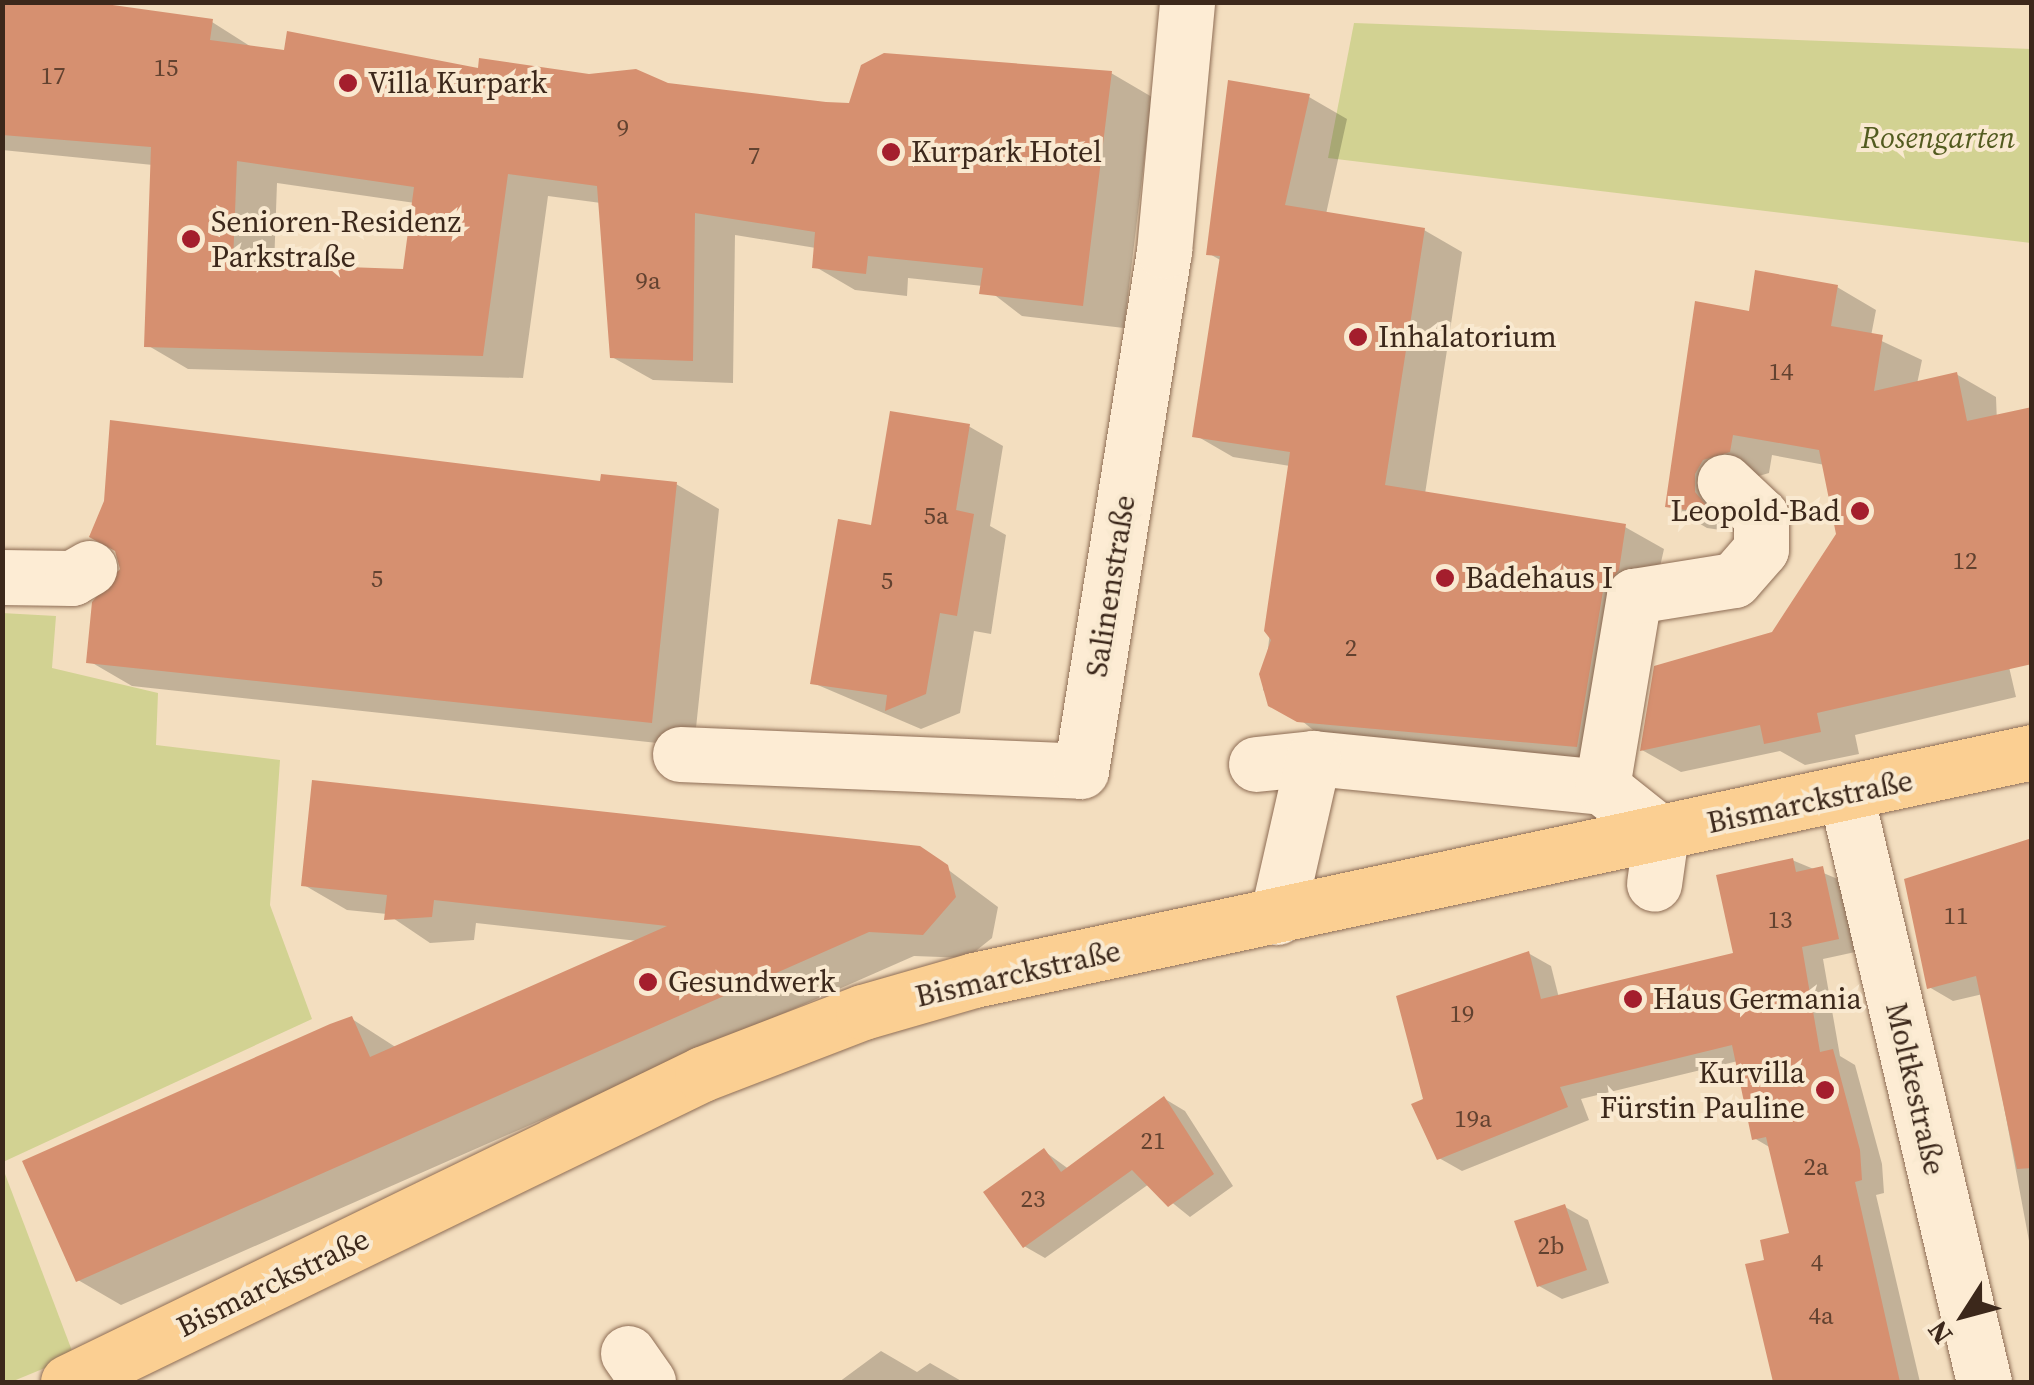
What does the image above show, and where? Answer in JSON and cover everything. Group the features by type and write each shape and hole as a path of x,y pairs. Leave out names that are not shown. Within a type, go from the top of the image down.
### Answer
{"main road":[{"name":"Bismarckstraße","path":"68,1382 756,1053 974,980 1277,917 1658,859 1846,794 2032,752"}],"street":[{"name":"Salinenstraße","path":"680,754 1081,771 1164,250 1187,2"},
{"path":"1602,787 1634,596 1734,580 1762,550 1761,516 1725,482"},
{"path":"2,577 72,578 89,568"},
{"path":"1277,917 1313,758"},
{"path":"1256,764 1313,758 1602,787 1658,859"},
{"name":"Moltkestraße","path":"1846,794 1984,1382"}],"green space":[{"name":"Rosengarten","path":"1354,23 2031,49 2031,243 1328,158"},
{"path":"2,613 56,616 52,668 158,693 156,745 280,760 270,905 312,1019 3,1162"},
{"path":"2,1166 74,1356 11,1382 2,1382"}],"building":[{"path":"2,2 91,2 213,19 210,40 284,50 287,31 478,68 479,58 589,74 636,69 668,83 826,102 849,103 861,65 884,53 1112,71 1083,306 979,294 983,268 868,256 866,274 812,268 815,232 695,213 693,361 610,358 597,186 508,174 483,356 144,347 151,147 2,135","holes":["237,161 414,187 403,269 233,263"]},
{"path":"1228,80 1310,94 1285,205 1425,228 1385,485 1626,524 1619,570 1603,591 1577,747 1297,722 1268,706 1259,674 1271,640 1264,631 1290,452 1192,437 1220,256 1206,255"},
{"name":"Leopold-Bad","path":"1755,270 1838,285 1831,326 1883,335 1874,391 1957,372 1967,421 2032,407 2032,664 1817,713 1821,732 1764,744 1760,725 1640,751 1654,666 1772,632 1836,534 1819,450 1733,435 1730,452 1703,460 1695,474 1695,492 1714,514 1665,507 1695,301 1749,311"},
{"path":"890,411 970,424 956,510 974,514 957,616 940,613 926,694 885,711 887,695 810,684 838,519 871,525"},
{"path":"110,420 600,481 601,474 677,482 652,723 86,663 92,602 120,569 115,551 89,537 104,501"},
{"name":"Gesundwerk","path":"312,780 920,846 948,865 956,897 923,935 869,932 76,1282 22,1161 330,1024 352,1016 370,1057 667,926 434,900 432,917 384,920 387,895 301,886"},
{"path":"2032,838 2032,1168 2017,1169 1976,976 1927,989 1904,879"},
{"path":"1793,858 1796,872 1823,866 1839,939 1802,947 1820,1052 1833,1049 1860,1150 1862,1180 1855,1182 1900,1382 1773,1382 1745,1264 1764,1260 1760,1240 1789,1233 1766,1137 1752,1140 1732,1045 1560,1087 1568,1107 1437,1160 1411,1104 1423,1099 1396,996 1529,951 1541,999 1733,953 1716,875"},
{"path":"1164,1096 1214,1174 1168,1207 1132,1170 1023,1248 983,1192 1044,1148 1061,1172"},
{"path":"1565,1204 1587,1270 1537,1287 1514,1221"}],"place":[{"name":"Villa Kurpark","path":"348,83"},
{"name":"Kurpark Hotel","path":"891,152"},
{"name":"Senioren-Residenz Parkstraße","path":"191,239"},
{"name":"Inhalatorium","path":"1358,337"},
{"name":"Leopold-Bad","path":"1860,511"},
{"name":"Badehaus I","path":"1445,578"},
{"name":"Gesundwerk","path":"648,982"},
{"name":"Haus Germania","path":"1633,999"},
{"name":"Kurvilla Fürstin Pauline","path":"1825,1090"}]}
